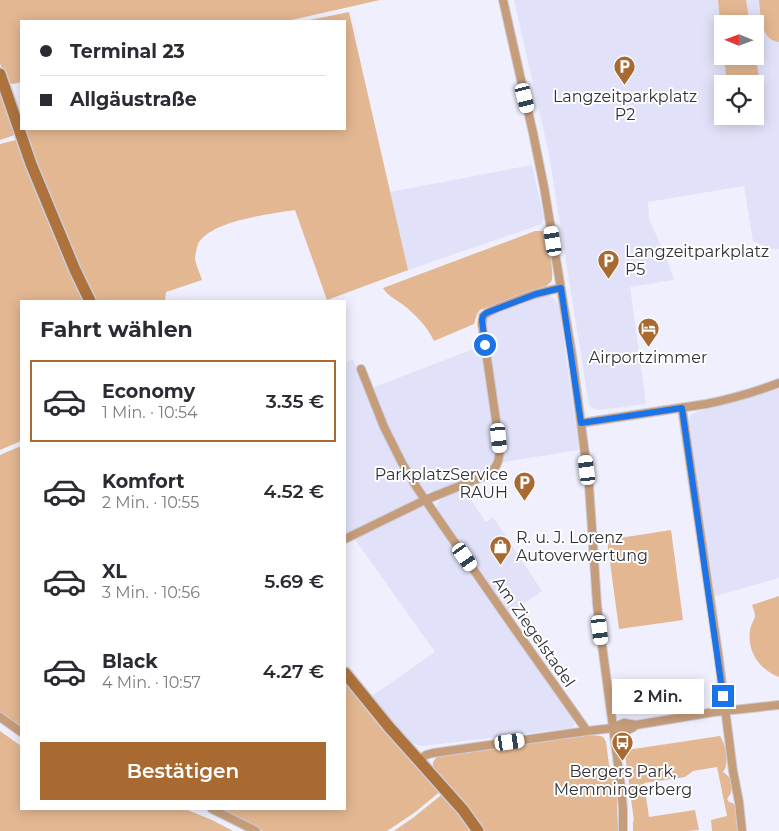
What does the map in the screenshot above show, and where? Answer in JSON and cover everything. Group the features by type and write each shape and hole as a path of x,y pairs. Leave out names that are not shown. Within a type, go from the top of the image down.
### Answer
{"street":[{"path":"503,0 544,187 581,423 589,485 597,604 621,787 622,831"},
{"path":"0,74 31,164 90,300"},
{"path":"346,539 425,500 495,469 499,462 500,448 482,324 483,316 490,311 518,300 561,288"},
{"name":"Am Ziegelstadel","path":"362,369 384,427 399,457 425,500 587,731"},
{"path":"581,423 724,401 779,383"},
{"path":"682,408 742,831"},
{"path":"346,674 388,727 457,803 478,831"},
{"path":"419,760 433,753 613,728 624,723 636,725 725,711 779,705"},
{"path":"0,717 20,731"},
{"path":"214,810 256,831"}],"shaded area":[{"path":"0,0 380,0 291,20 20,20 20,82 13,84 6,82 0,63"},
{"path":"514,0 779,0 779,249 771,249 753,241 744,186 648,202 649,219 674,280 630,287 646,404 599,410 589,405 549,154"},
{"path":"718,0 746,0 748,15 719,15"},
{"path":"759,0 779,0 779,42 768,37 764,29 764,15 761,15"},
{"path":"349,12 408,270 327,300 295,210 243,219 229,223 206,234 198,243 195,257 202,280 166,292 165,300 94,300 43,183 23,130 346,130 346,20 310,20"},
{"path":"725,65 757,65 759,75 726,75"},
{"path":"0,85 15,134 0,140"},
{"path":"19,141 86,300 20,300 20,441 0,450 0,144"},
{"path":"532,165 544,219 542,224 408,270 390,192"},
{"path":"535,231 546,232 552,266 551,282 545,287 480,310 474,324 434,341 428,330 416,316 383,288"},
{"path":"548,295 555,299 559,306 579,450 503,462 502,434 485,322 487,316 491,314 540,296"},
{"path":"481,346 497,451 495,463 485,472 433,493 426,492 422,490 409,469 372,388"},
{"path":"353,360 392,451 418,497 417,501 346,535 346,362"},
{"path":"779,389 779,578 715,596 689,420 691,415 696,412"},
{"path":"20,446 20,726 0,712 0,455"},
{"name":"R. u. J. Lorenz Autoverwertung","path":"463,488 486,522 493,517 542,591 508,614 436,510 441,499"},
{"path":"424,504 573,717 574,725 572,728 423,746 407,740 372,696 435,652 354,538"},
{"path":"671,530 683,620 619,629 607,540"},
{"path":"779,596 779,677 766,670 756,659 751,646 750,629 755,616 752,605"},
{"path":"346,679 442,790 414,813 387,831 263,831 223,810 346,810"},
{"path":"0,731 20,745 20,810 187,810 233,831 0,831"},
{"path":"591,735 601,736 606,742 609,765 615,777 618,831 479,831 433,768 433,762 441,756"},
{"path":"720,736 726,754 726,764 723,772 732,784 731,792 727,799 733,803 737,810 738,831 712,831 711,820 727,816 717,767 693,771 685,777 644,783 649,817 695,810 699,830 633,831 634,821 625,754 627,750"},
{"path":"445,792 474,831 394,831 414,817"}],"place":[{"name":"Langzeitparkplatz P2","path":"625,86"},
{"name":"Langzeitparkplatz P5","path":"609,279"},
{"name":"Airportzimmer","path":"648,347"},
{"name":"ParkplatzService RAUH","path":"524,502"},
{"name":"R. u. J. Lorenz Autoverwertung","path":"500,565"},
{"name":"Bergers Park, Memmingerberg","path":"623,761"}],"route":[{"path":"485,345 482,320 486,313 536,294 561,288 581,423 682,408 723,696"}]}
